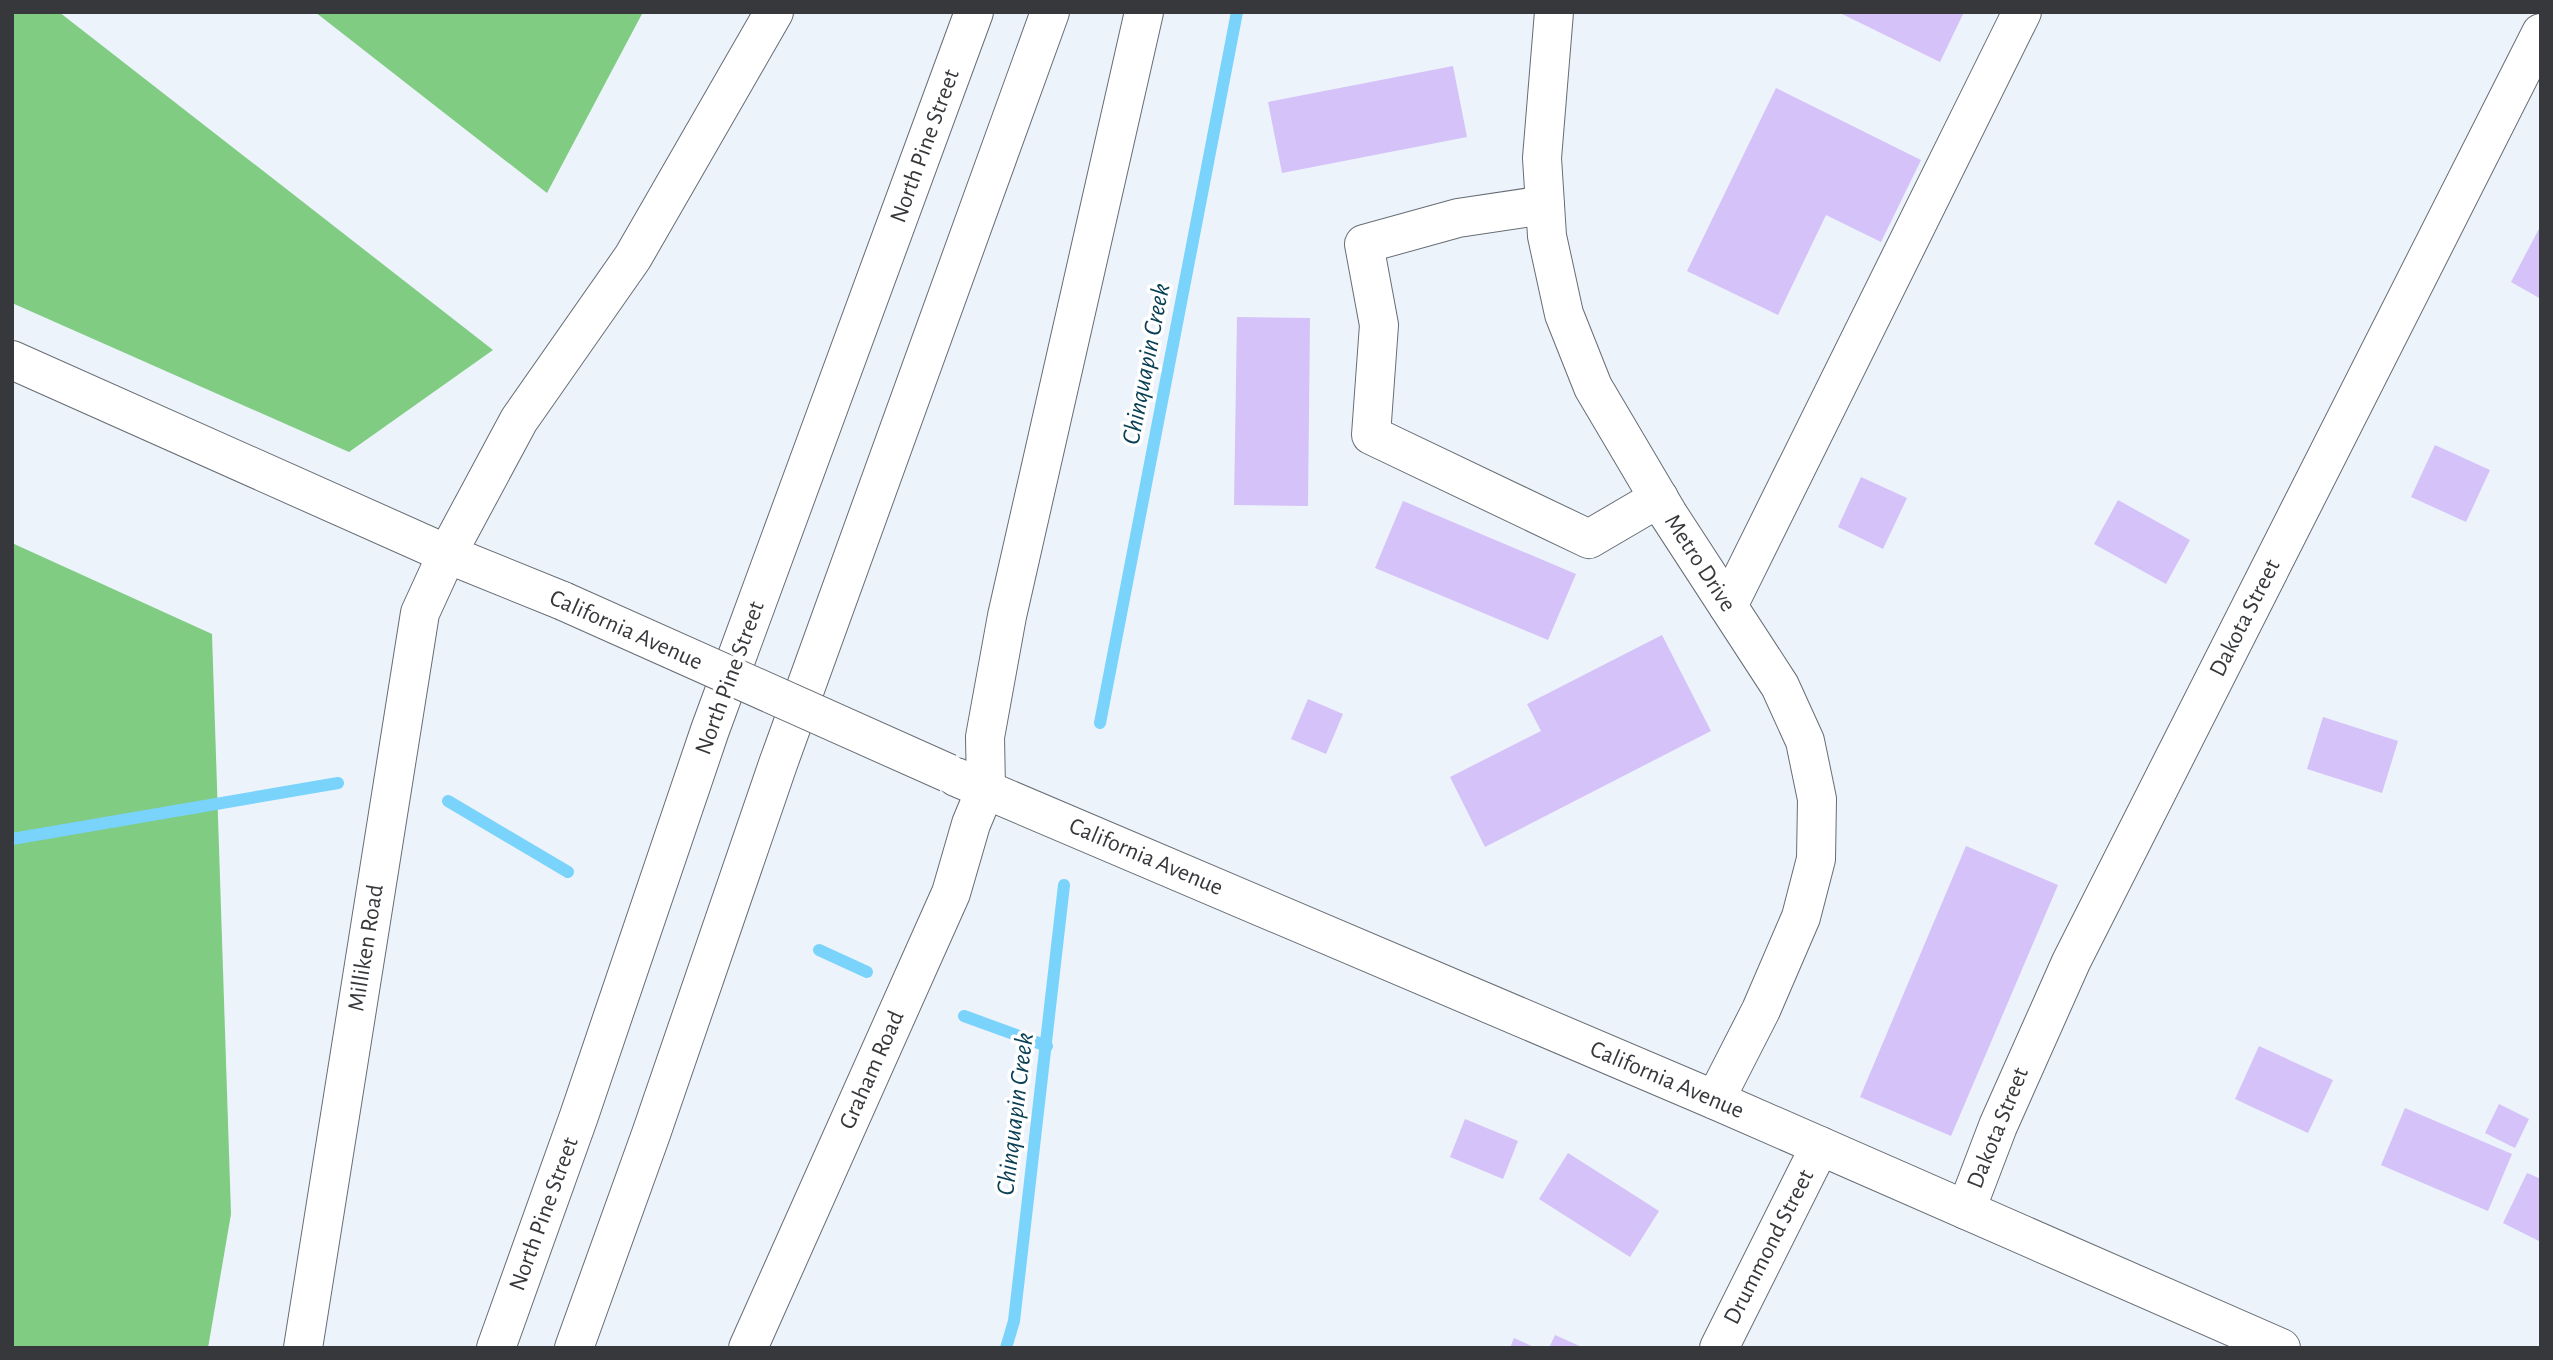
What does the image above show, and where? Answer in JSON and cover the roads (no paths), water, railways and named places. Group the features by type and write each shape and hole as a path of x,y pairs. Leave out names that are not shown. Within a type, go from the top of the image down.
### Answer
{"main road":[{"name":"Milliken Road","path":"303,1348 420,613 447,554 519,420 633,257 774,12"},
{"name":"North Pine Street","path":"496,1348 579,1116 715,717 974,12"},
{"path":"574,1348 778,764 1050,12"},
{"path":"986,788 985,737 1007,616 1144,12"},
{"name":"Metro Drive","path":"1553,12 1542,158 1547,236 1564,314 1593,387 1659,498 1780,686 1805,741 1817,799 1816,859 1801,917 1761,1010 1715,1100"},
{"path":"1728,606 2022,12"},
{"name":"Dakota Street","path":"1966,1210 2008,1102 2071,962 2541,33"},
{"path":"1545,205 1458,218 1364,244 1379,325 1371,435 1589,539 1659,498"},
{"name":"California Avenue","path":"12,360 948,773 1715,1100 2281,1348"},
{"name":"Graham Road","path":"748,1348 951,893 971,824 986,788"},
{"name":"Drummond Street","path":"1719,1348 1820,1146"}],"waterway":[{"name":"Chinquapin Creek","path":"1100,723 1237,12"},
{"path":"12,839 338,783"},
{"path":"448,801 568,872"},
{"name":"Chinquapin Creek","path":"1006,1348 1014,1321 1064,885"},
{"path":"819,950 867,972"},
{"path":"964,1016 1047,1046"}]}
